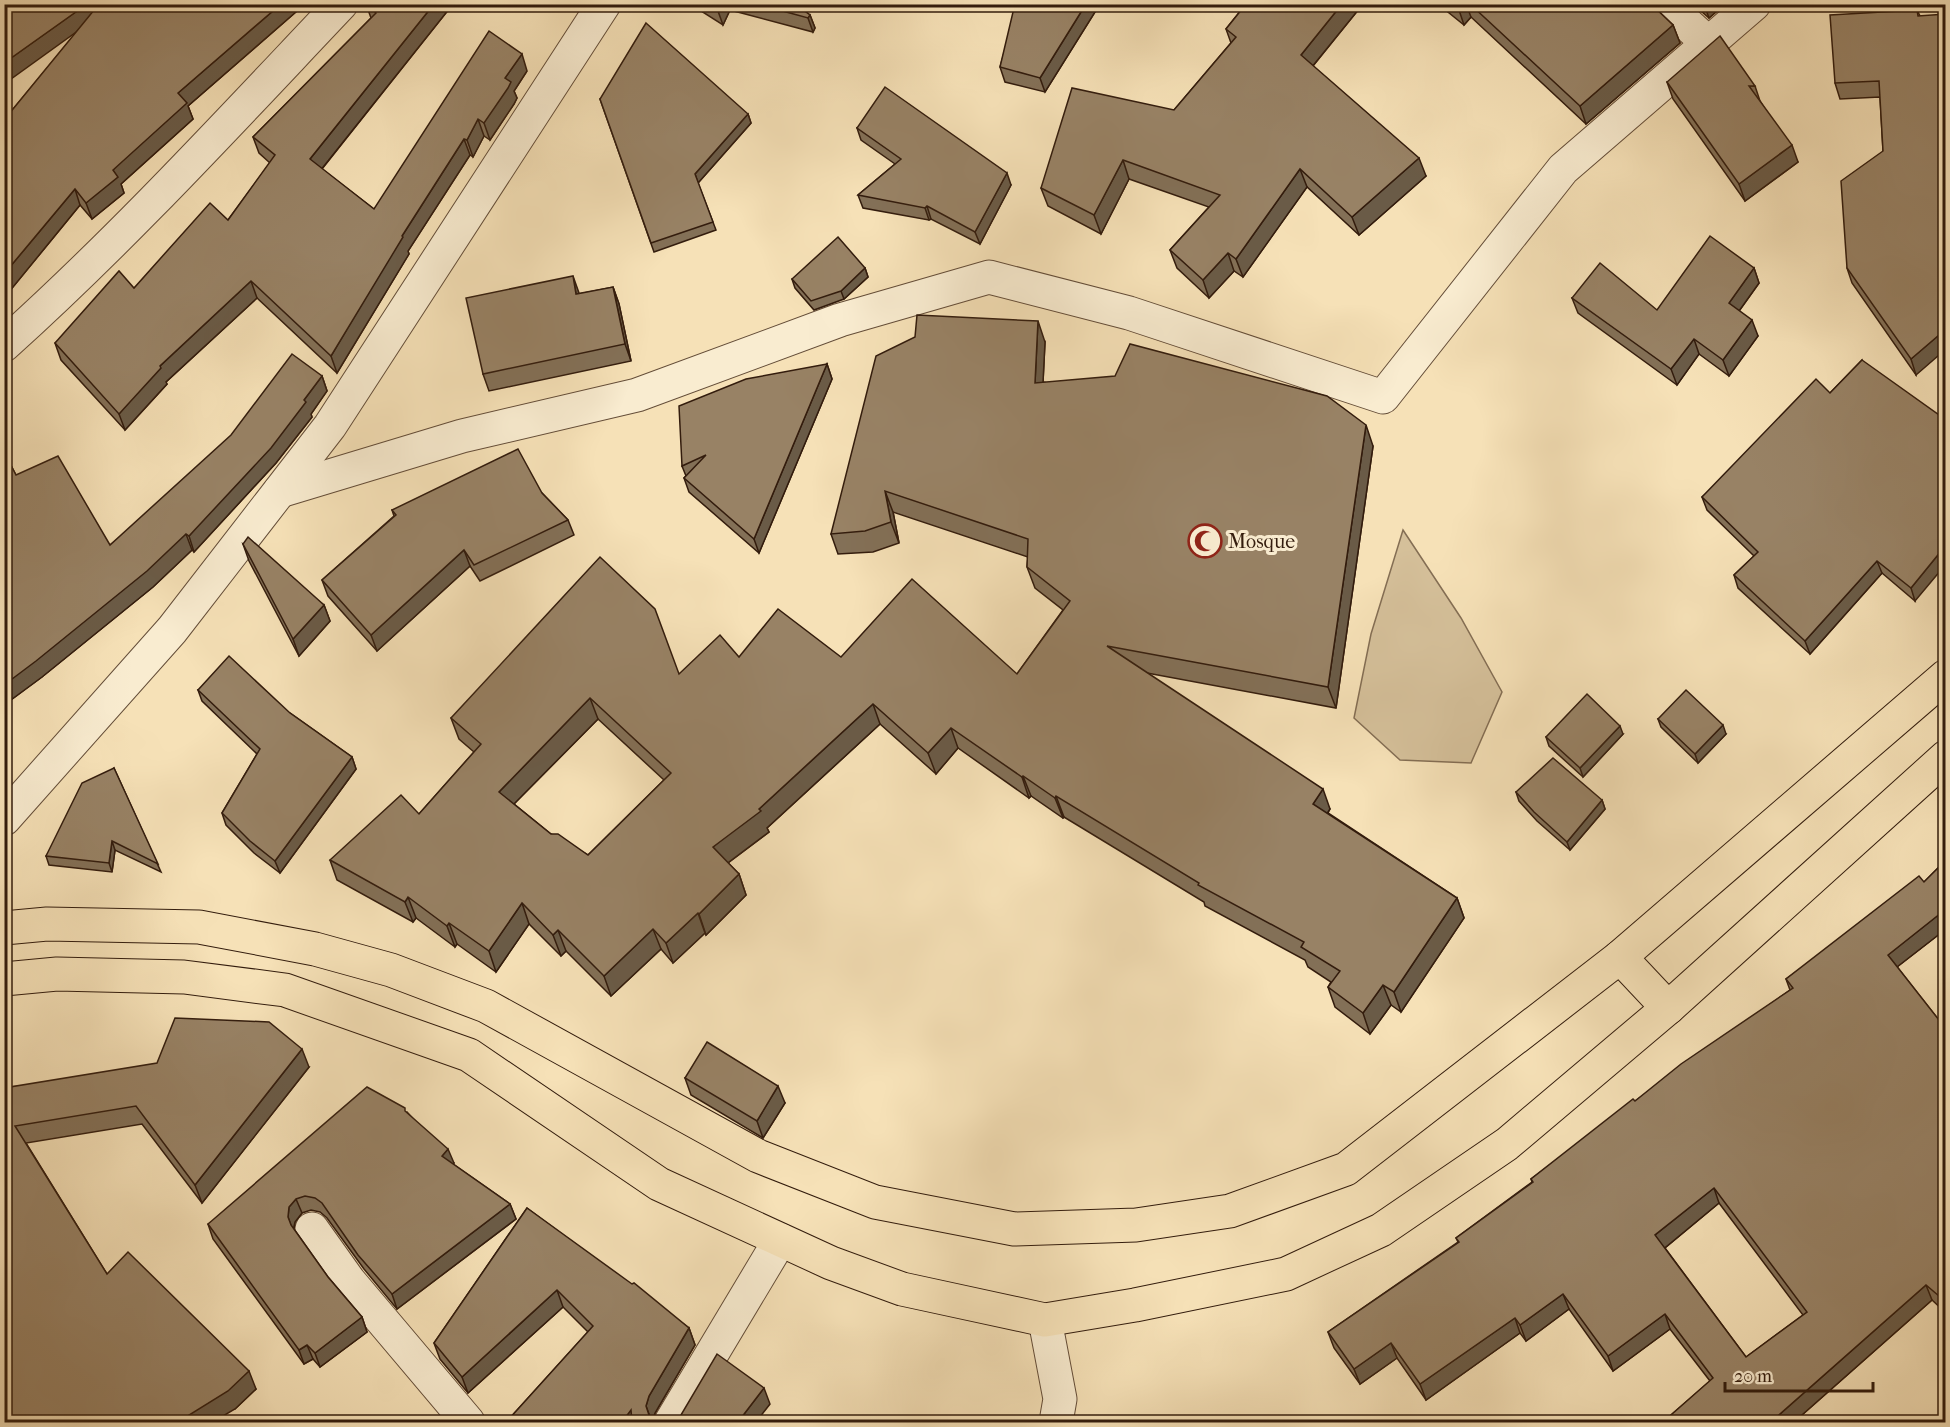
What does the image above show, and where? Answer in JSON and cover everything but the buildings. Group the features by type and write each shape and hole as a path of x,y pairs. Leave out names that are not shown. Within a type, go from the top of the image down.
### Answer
{"main road":[{"path":"4,928 47,924 199,927 315,949 391,970 486,1006 758,1156 875,1202 1014,1229 1136,1225 1230,1211 1346,1169 1620,957 1946,676"},
{"path":"4,980 57,974 184,977 285,990 469,1055 659,1184 831,1263 902,1289 1045,1320 1135,1305 1286,1274 1381,1230 1507,1144 1668,1008 1946,757"},
{"path":"1620,957 1668,1008"}],"street":[{"path":"4,345 61,293 240,111 341,4"},
{"path":"4,819 172,630 336,417 604,4"},
{"path":"1665,4 1709,44"},
{"path":"280,491 462,436 637,395 840,320 989,277 1130,314 1383,397 1563,169 1754,4"},
{"path":"312,1229 349,1281 468,1422"},
{"path":"671,1422 780,1240"},
{"path":"1045,1320 1060,1399 1056,1422"}],"shaded area":[{"path":"1403,530 1461,618 1502,692 1471,763 1400,760 1354,718 1371,634"}],"place":[{"name":"Mosque","path":"1205,541"}]}
